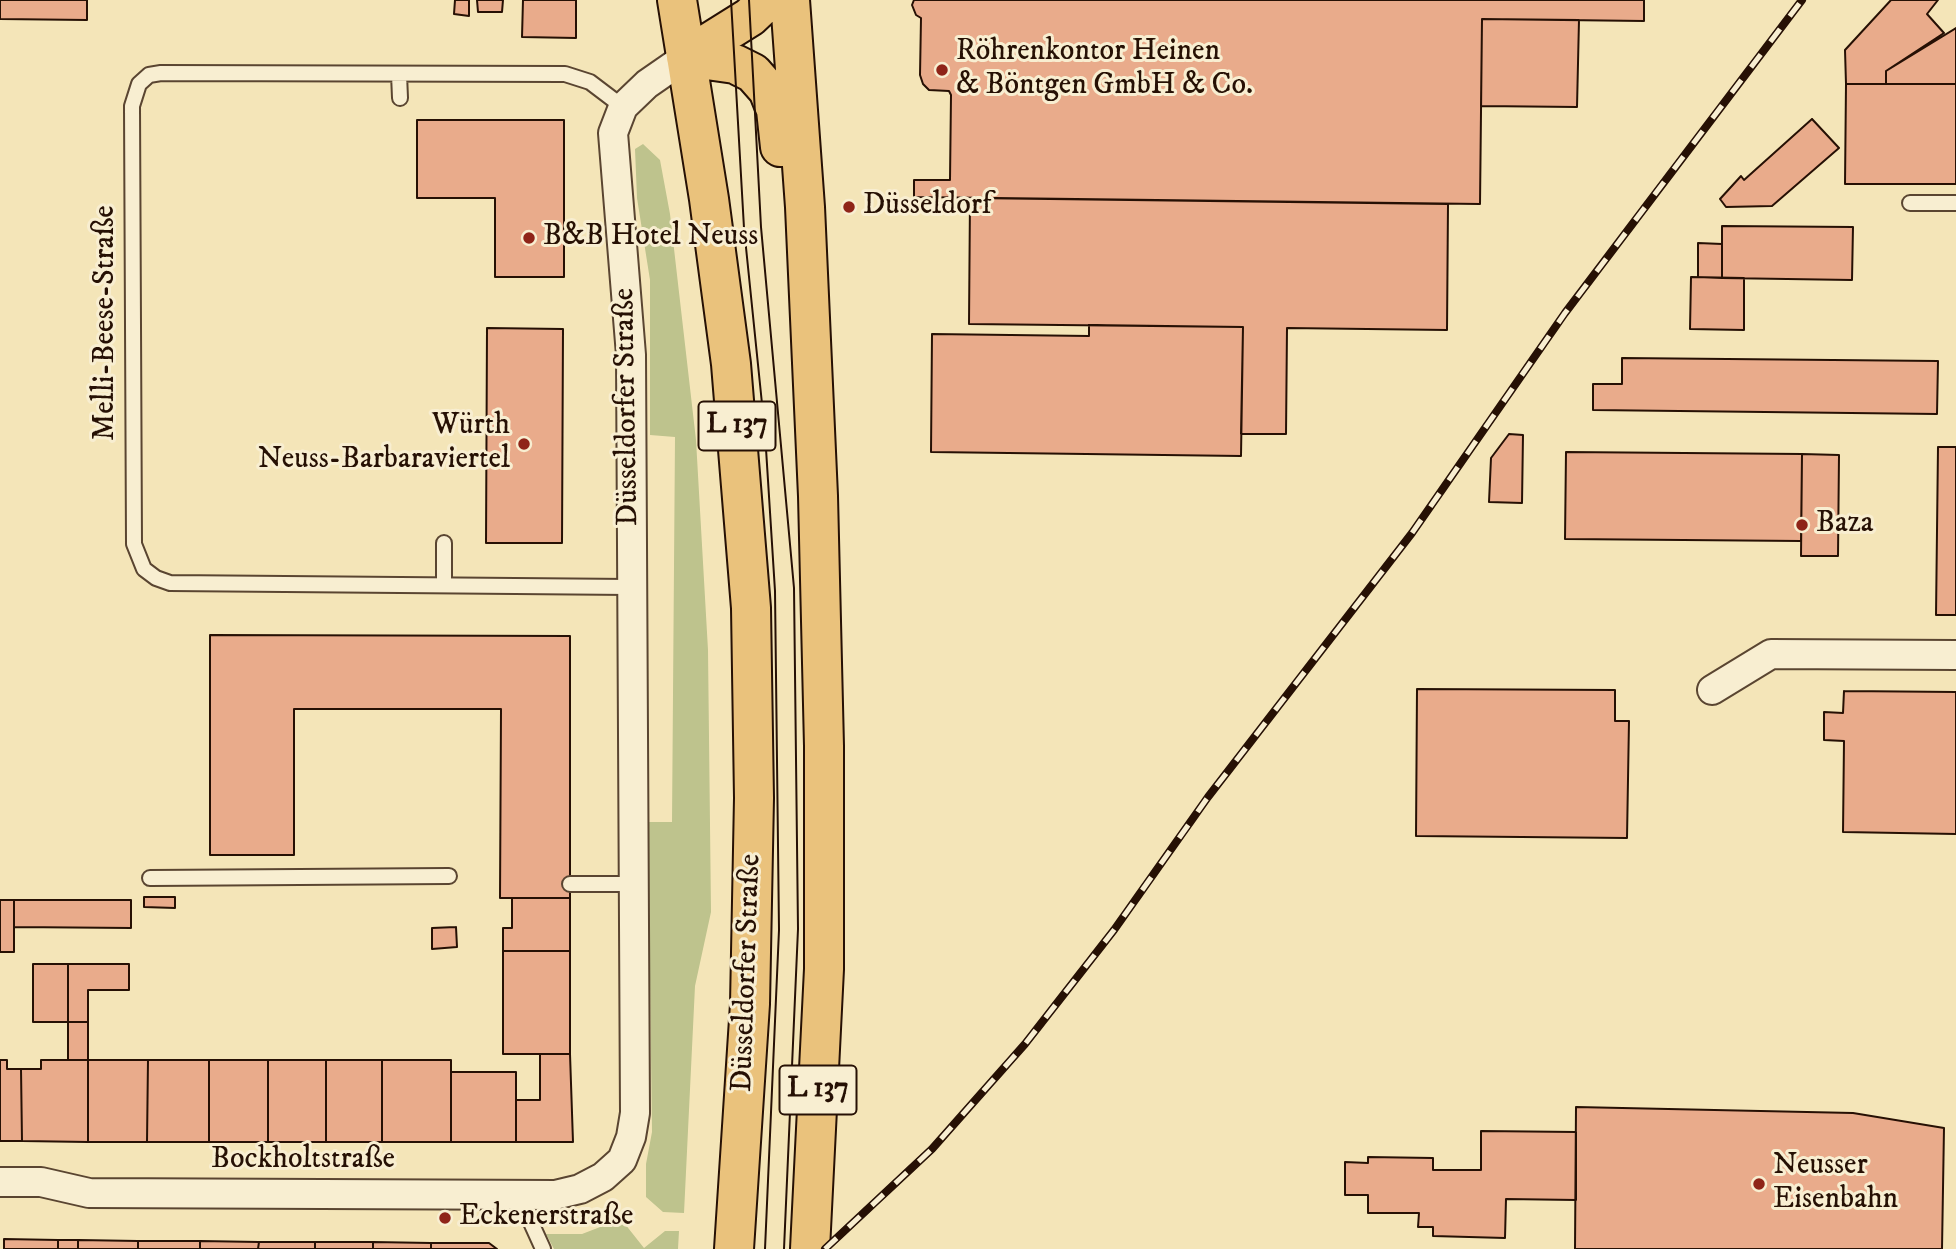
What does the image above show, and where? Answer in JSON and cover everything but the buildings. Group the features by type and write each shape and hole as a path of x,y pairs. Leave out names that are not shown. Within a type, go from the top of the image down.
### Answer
{"main road":[{"name":"L 137","path":"677,0 686,57"},
{"path":"686,57 750,17 768,0"},
{"name":"L 137","path":"790,0 805,208 818,496 824,746 824,969 810,1249"},
{"path":"686,57 735,64 753,73 768,90 776,110 778,142 805,208"},
{"name":"Düsseldorfer Straße","path":"686,57 709,199 731,364 751,608 754,799 750,1004 735,1237"}],"street":[{"name":"Düsseldorfer Straße","path":"603,1177 622,1160 631,1137 635,1113 630,587 631,355 613,133 623,107 647,84 686,57"},
{"path":"1712,690 1771,654 1956,656"},
{"name":"Bockholtstraße","path":"0,1182 41,1182 89,1193 519,1196 555,1195 580,1189 603,1177"}],"lane":[{"path":"399,74 400,98"},
{"name":"Melli-Beese-Straße","path":"623,107 590,82 565,74 149,75 139,84 132,106 134,544 144,569 156,578 170,583 630,587"},
{"path":"1910,203 1956,203"},
{"path":"444,542 444,584"},
{"path":"150,878 449,876"},
{"path":"570,884 633,884"},
{"path":"519,1196 543,1249"}],"green space":[{"path":"643,144 660,160 670,214 696,440 708,650 711,912 695,986 684,1213 663,1212 646,1197 646,1164 652,1132 648,822 672,822 675,437 650,435 650,280 637,198 635,149"},
{"path":"621,1219 644,1248 665,1231 679,1231 678,1249 554,1249 546,1234 582,1234"}],"tram line":[{"path":"731,0 744,228 765,433 775,591 779,930 765,1249"},
{"path":"749,0 761,227 794,588 798,929 784,1249"}],"railway":[{"path":"825,1249 932,1149 1025,1044 1114,930 1208,797 1412,533 1565,313 1802,0"}],"place":[{"name":"Röhrenkontor Heinen & Böntgen GmbH & Co.","path":"942,70"},
{"name":"Düsseldorf","path":"849,207"},
{"name":"B&B Hotel Neuss","path":"529,238"},
{"name":"Würth Neuss-Barbaraviertel","path":"524,444"},
{"name":"Baza","path":"1802,525"},
{"name":"Neusser Eisenbahn","path":"1759,1184"},
{"name":"Eckenerstraße","path":"445,1218"}]}
